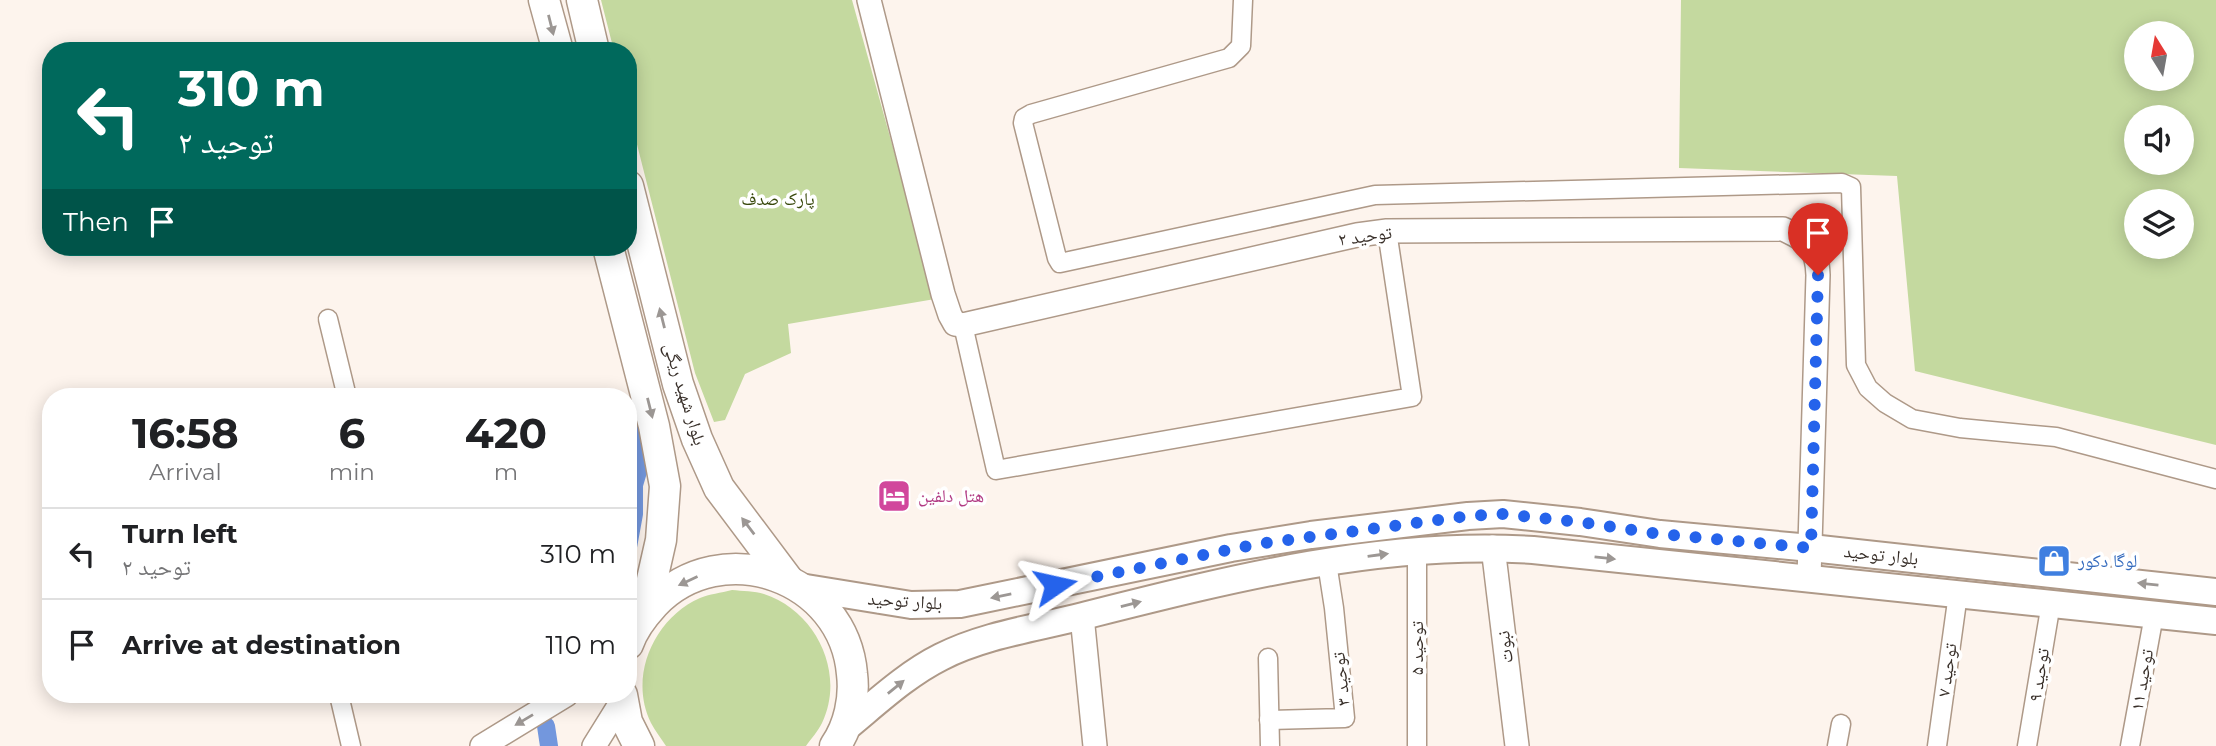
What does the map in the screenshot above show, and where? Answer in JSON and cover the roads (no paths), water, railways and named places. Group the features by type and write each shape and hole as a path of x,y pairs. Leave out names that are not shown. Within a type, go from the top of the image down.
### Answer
{"highway":[{"path":"544,0 556,42"},
{"path":"582,0 592,42"},
{"name":"بلوار شهید ریگی","path":"637,222 678,384 697,439 719,488 794,584"},
{"name":"بلوار شهید ریگی","path":"610,256 654,426 665,486 661,540 644,615"},
{"path":"637,628 644,615 662,596 685,581 710,572 737,569 763,572 794,584 825,608 835,621 848,651 853,683 849,715 838,741"},
{"path":"623,703 627,722 639,746"}],"main road":[{"name":"بلوار توحید","path":"794,584 911,605 960,604 1231,548 1468,516 1503,514 1660,534 2216,592"},
{"name":"بلوار توحید","path":"838,741 914,672 940,657 1003,636 1235,580 1417,550 1493,548 2216,621"}],"street":[{"path":"869,0 943,294 955,324 963,325 996,470 1412,397 1387,231"},
{"path":"1243,0 1241,46 1229,58 1024,118 1029,150 1056,258 1060,263 1376,195 1842,183 1851,187 1856,365 1868,388 1885,403 1912,419 1960,428 2056,437 2216,479"},
{"name":"توحید ۲","path":"963,325 1357,235 1387,231 1783,229 1804,239 1817,256 1809,578"},
{"path":"328,319 345,388"},
{"name":"نبوت","path":"1493,548 1517,746"},
{"name":"توحید ۵","path":"1417,550 1417,746"},
{"name":"توحید ۳","path":"1269,720 1345,718 1334,608 1326,563"},
{"name":"توحید ۷","path":"1937,746 1958,594"},
{"name":"توحید ۹","path":"2027,746 2051,603"},
{"name":"توحید ۱۱","path":"2130,746 2154,614"},
{"path":"1082,616 1096,746"},
{"path":"1268,658 1270,746"},
{"path":"341,703 351,746"},
{"path":"482,746 553,703"},
{"path":"594,746 619,703"},
{"path":"1837,746 1841,723"}],"waterway":[{"path":"637,475 645,448 643,430"},
{"path":"546,726 549,746"}],"place":[{"name":"هتل دلفین","path":"894,496"},
{"name":"لوگا دکور","path":"2054,561"}],"park label":[{"name":"پارک صدف","path":"778,199"}]}
